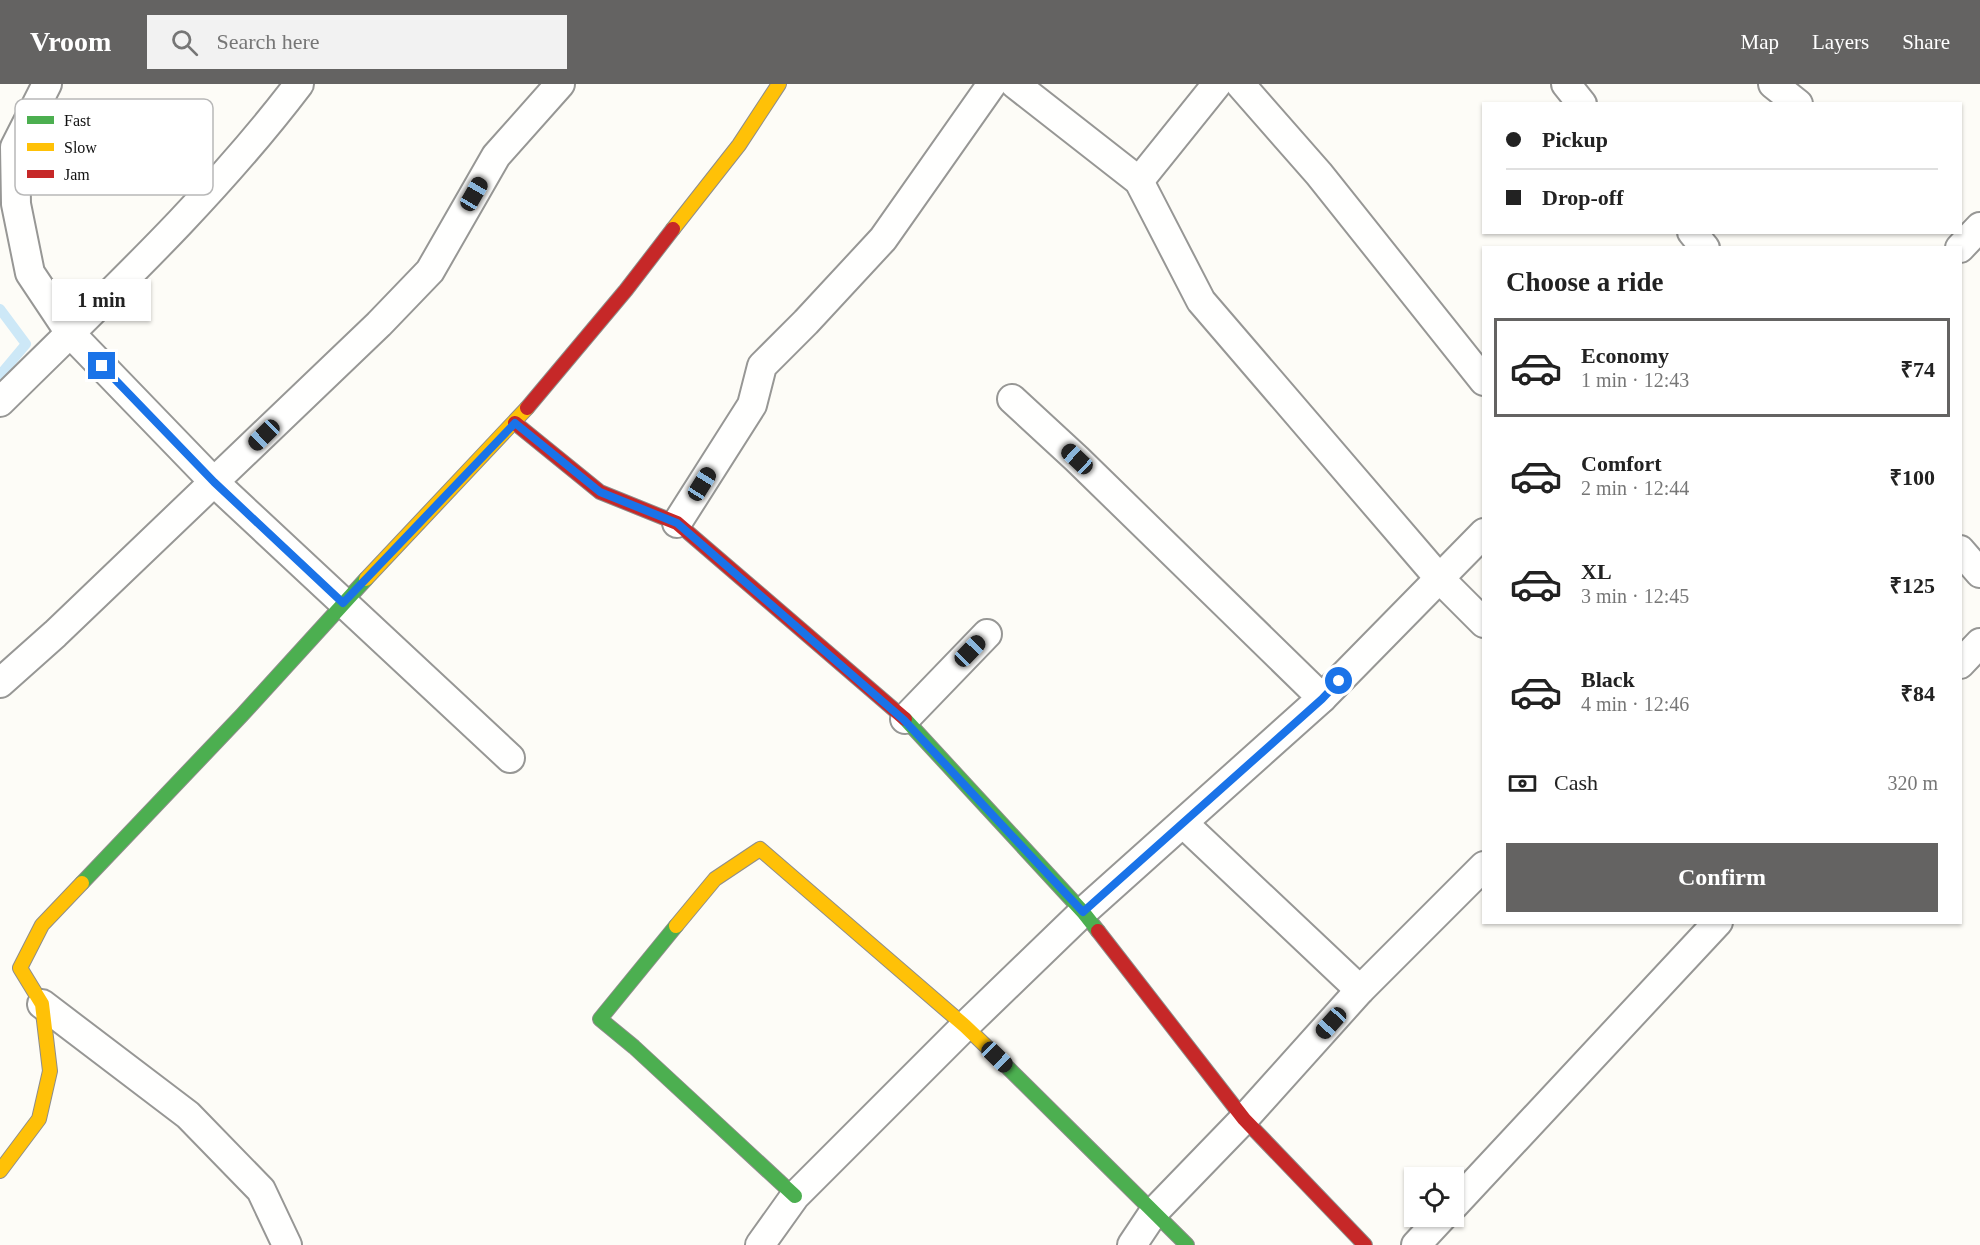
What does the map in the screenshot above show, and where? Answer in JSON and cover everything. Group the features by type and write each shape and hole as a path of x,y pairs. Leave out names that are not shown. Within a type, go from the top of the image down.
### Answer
{"street":[{"path":"38,99 47,84"},
{"path":"213,186 277,113 299,84"},
{"path":"0,683 55,634 379,324 430,271 496,156 560,84"},
{"path":"287,1245 261,1190 188,1115 42,1004 20,968 42,925 242,716 343,603 515,423 626,290 739,145 779,84"},
{"path":"677,523 752,405 762,366 883,239 992,84"},
{"path":"1015,84 1139,181 1201,301 1439,578 1482,621"},
{"path":"1139,181 1217,84"},
{"path":"1240,84 1318,174 1482,379"},
{"path":"1566,84 1580,102"},
{"path":"1773,84 1796,102"},
{"path":"15,139 7,153 30,273 70,333 214,482 510,758"},
{"path":"0,402 205,195"},
{"path":"1694,234 1703,246"},
{"path":"1012,399 1077,459 1322,699"},
{"path":"515,423 600,492 677,523 904,720 1083,912 1244,1119 1365,1245"},
{"path":"760,1245 795,1196 965,1026 1083,912 1322,699 1482,534"},
{"path":"1962,552 1980,573"},
{"path":"904,720 987,634"},
{"path":"1962,662 1980,643"},
{"path":"1183,823 1360,990"},
{"path":"795,1196 634,1047 600,1019 715,879 760,849 965,1026 1187,1245"},
{"path":"1132,1245 1154,1212 1244,1119 1360,990 1482,868"},
{"path":"1464,1194 1716,924"},
{"path":"0,1171 39,1119 50,1071 42,1004"},
{"path":"1416,1245 1433,1227"}],"waterway":[{"path":"0,309 26,344 0,375"}],"traffic: fast":[{"path":"82,883 242,715 366,579"},
{"path":"905,719 1098,931"},
{"path":"676,926 600,1019 634,1047 795,1196"},
{"path":"990,1050 1187,1245"}],"traffic: slow":[{"path":"673,229 739,145 779,84"},
{"path":"366,579 527,408"},
{"path":"676,926 715,879 760,849 990,1050"},
{"path":"0,1171 39,1119 50,1071 42,1004 20,968 42,925 82,883"}],"traffic: jam":[{"path":"527,408 626,290 673,229"},
{"path":"515,423 600,492 677,523 905,719"},
{"path":"1098,931 1244,1119 1365,1245"}],"route":[{"path":"102,366 214,482 343,603 515,423 600,492 677,523 904,720 1083,912 1322,699 1339,681"}]}
